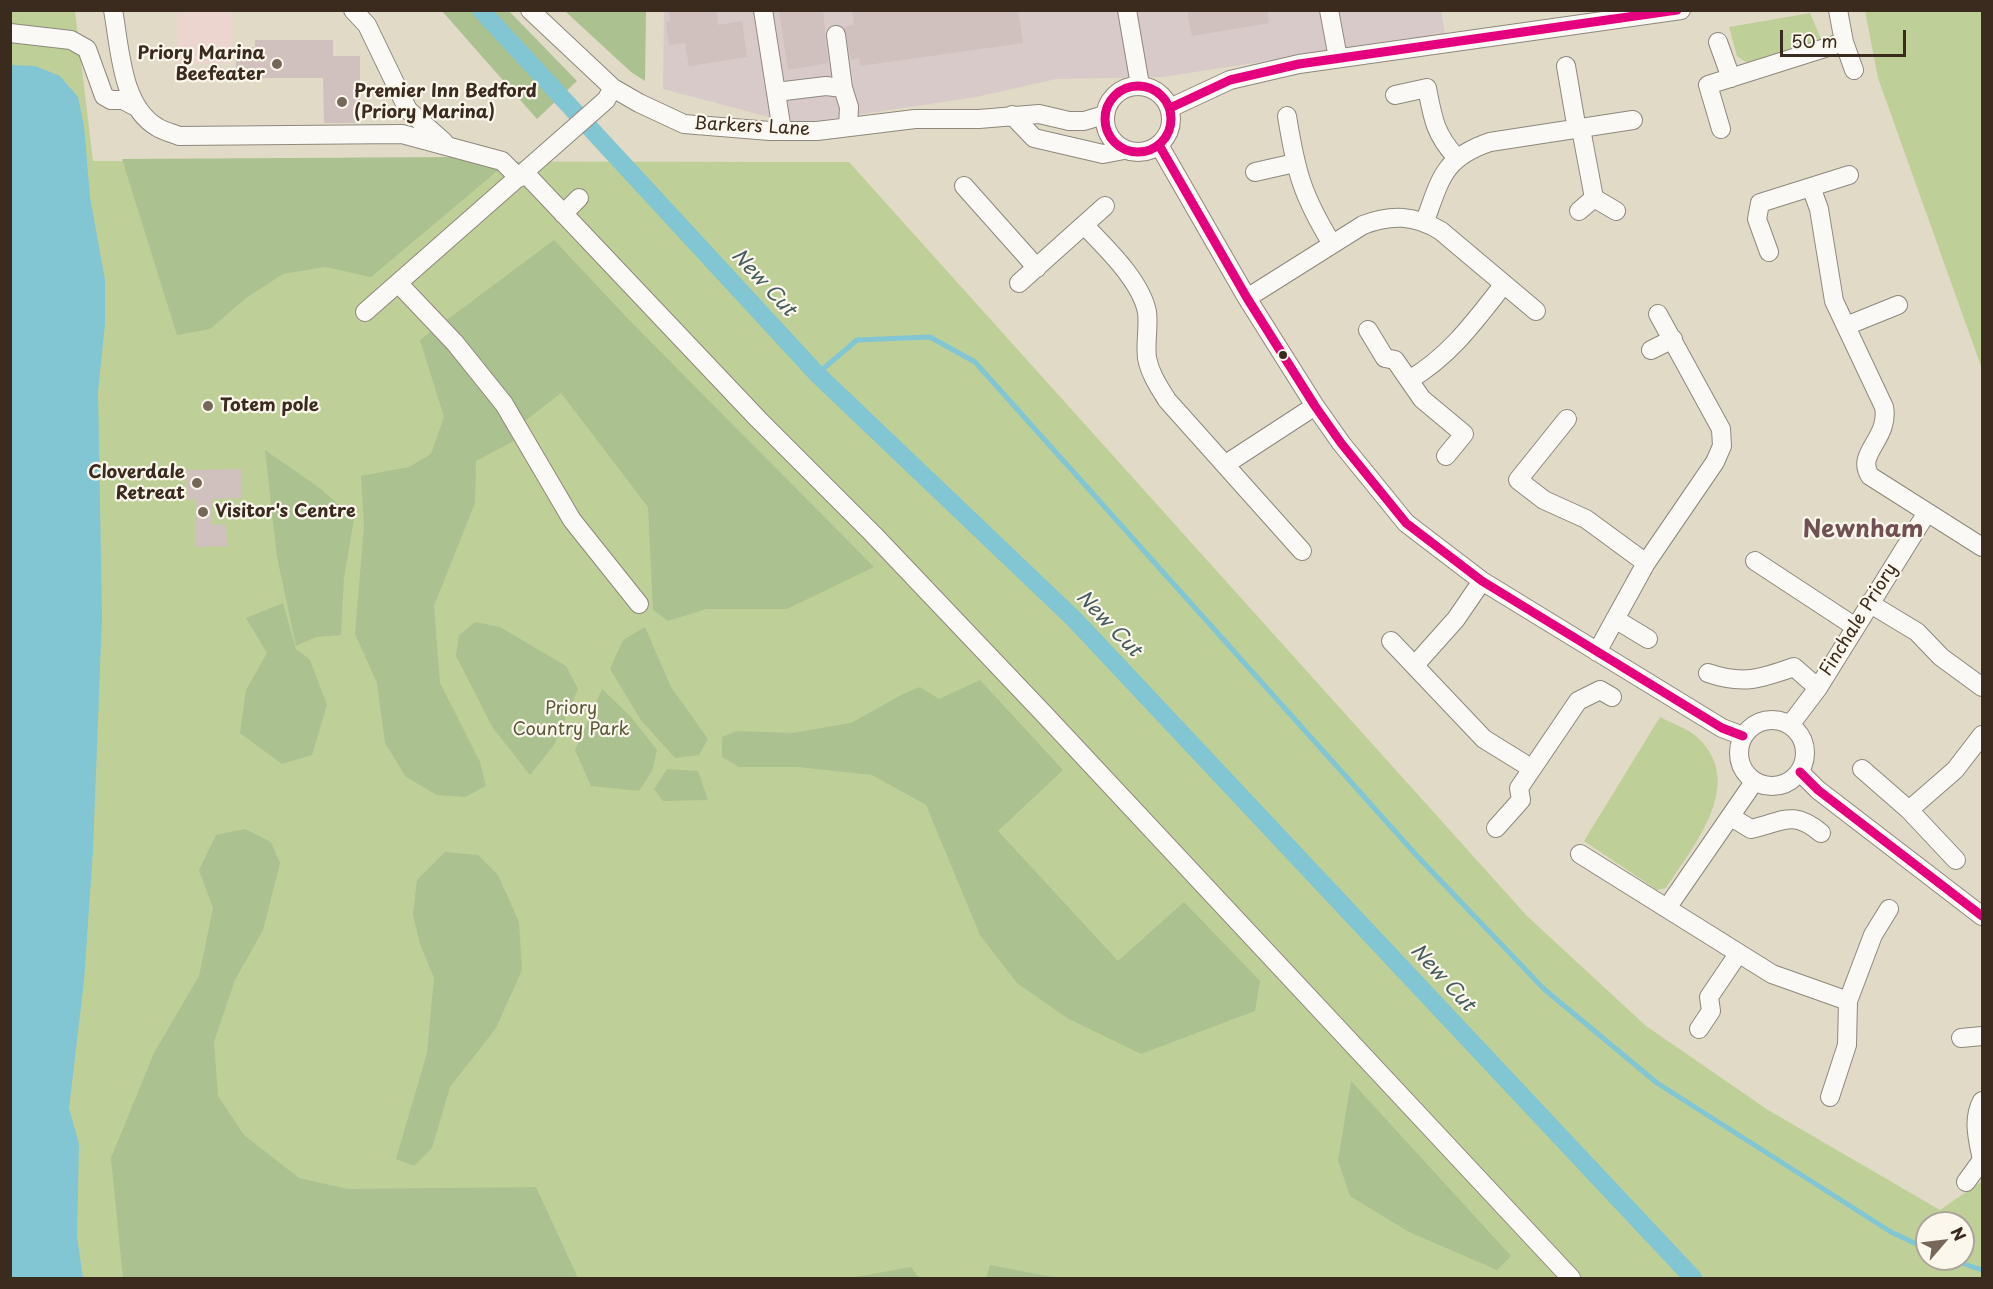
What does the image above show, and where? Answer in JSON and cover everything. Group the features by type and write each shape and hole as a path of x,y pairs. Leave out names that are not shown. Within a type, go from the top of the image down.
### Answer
{"street":[{"path":"113,10 126,79 138,108"},
{"path":"352,10 367,26 408,110 447,145"},
{"name":"Barkers Lane","path":"530,10 613,88 639,104 684,124 782,131 817,131 915,119 979,119 1039,114 1069,121 1104,115"},
{"path":"763,10 782,131"},
{"path":"1127,10 1140,85"},
{"path":"1329,10 1338,58"},
{"path":"1170,108 1230,80 1338,58 1617,14 1681,10"},
{"path":"1838,10 1844,42 1854,70"},
{"path":"10,33 71,40 87,49 104,96 111,100 123,100 138,108 156,126 179,136 402,134 502,161 522,176 563,214 1045,715 1571,1278"},
{"path":"836,35 843,88 849,107 848,127"},
{"path":"1718,42 1731,78"},
{"path":"1721,129 1708,85 1844,42"},
{"path":"1566,66 1594,198 1616,211"},
{"path":"1012,115 1034,138 1103,154 1124,150 1148,152 1160,145 1171,126 1167,100 1155,90 1140,85 1119,91 1112,98 1104,115 1108,135 1124,150"},
{"path":"776,92 826,86 843,88"},
{"path":"365,312 522,176 606,100 613,88"},
{"path":"1395,95 1426,88 1434,128 1456,157"},
{"path":"1287,116 1294,163 1309,206 1332,244"},
{"path":"1425,221 1439,183 1456,157 1490,142 1633,120"},
{"path":"1160,145 1247,298 1315,406 1341,443 1406,523 1482,581 1722,728 1743,736"},
{"path":"1255,172 1294,163"},
{"path":"1769,252 1757,219 1760,203 1849,175"},
{"path":"964,186 1037,268"},
{"path":"1811,187 1819,209 1834,301 1884,407 1887,420 1866,458 1865,469 1870,476 1926,514 1983,547"},
{"path":"563,214 579,198"},
{"path":"1579,211 1594,198"},
{"path":"1019,283 1106,206"},
{"path":"1247,298 1363,225 1381,218 1401,217 1425,221 1441,231 1536,311"},
{"path":"1085,226 1114,257 1140,292 1147,310 1147,357 1153,378 1167,400 1302,550"},
{"path":"398,284 455,343 504,404 572,520 639,604"},
{"path":"1409,380 1442,358 1462,338 1504,284"},
{"path":"1846,326 1898,305"},
{"path":"1597,652 1646,563 1715,462 1722,446 1721,429 1716,415 1700,395 1673,339 1658,314"},
{"path":"1368,330 1385,358 1395,360 1422,399 1464,434 1446,456"},
{"path":"1651,350 1673,339"},
{"path":"1226,464 1315,406"},
{"path":"1566,420 1518,480 1544,501 1586,519 1646,563"},
{"name":"Finchale Priory","path":"1790,725 1818,688 1854,626 1926,514"},
{"path":"1755,561 1854,626"},
{"path":"1415,665 1455,619 1482,581"},
{"path":"1869,603 1917,633 1941,657 1983,687"},
{"path":"1615,619 1648,639"},
{"path":"1391,640 1484,739 1531,768"},
{"path":"1708,673 1729,680 1748,681 1794,667 1818,688"},
{"path":"1496,828 1521,800 1519,788 1578,701 1600,690 1612,697"},
{"path":"1772,720 1790,725 1803,739 1805,759 1800,772 1787,783 1768,787 1754,782 1743,770 1739,753 1743,736 1755,724 1772,720"},
{"path":"1909,810 1955,770 1983,735"},
{"path":"1862,769 1909,810 1920,825 1956,860"},
{"path":"1800,772 1818,790 1983,915"},
{"path":"1667,908 1754,782"},
{"path":"1731,817 1751,829 1785,818 1798,819 1821,833"},
{"path":"1580,854 1773,974 1848,1001"},
{"path":"1830,1097 1847,1045 1848,1001 1873,935 1889,909"},
{"path":"1700,1029 1712,1011 1709,997 1738,954"},
{"path":"1961,1038 1983,1036"},
{"path":"1966,1182 1982,1161 1976,1131 1979,1108 1983,1101"}],"shaded area":[{"path":"1441,10 1445,34 1162,77 1056,79 976,97 796,124 663,89 664,11"},
{"path":"177,11 232,11 232,63 177,63"}],"green space":[{"path":"568,10 646,11 645,81 631,72 566,12"},
{"name":"Priory Country Park","path":"10,11 75,11 93,161 849,162 1527,916 1646,1026 1768,1110 1940,1210 1982,1181 1982,1278 11,1278"},
{"path":"442,11 509,11 577,81 537,119"},
{"path":"1865,11 1982,11 1982,369 1878,78"},
{"path":"1810,13 1821,39 1747,63 1737,56 1729,27"},
{"path":"458,157 502,167 371,277 325,267 283,274 246,298 210,329 177,335 122,159"},
{"path":"554,240 630,321 874,567 787,609 706,609 668,621 653,610 648,507 561,393 525,421 516,440 476,461 475,503 434,606 440,683 480,762 486,786 465,797 437,795 406,777 385,743 377,683 355,634 364,526 361,476 409,467 431,454 444,417 420,340"},
{"path":"265,450 321,489 354,519 344,577 341,635 316,637 296,646 277,557"},
{"path":"283,603 296,649 310,660 327,705 312,755 282,764 240,733 246,690 267,653 246,618"},
{"path":"475,622 500,627 566,666 578,689 554,745 530,775 493,728 456,656 459,635"},
{"path":"645,627 671,687 708,739 699,755 675,758 641,720 610,669 623,640"},
{"path":"980,680 1063,770 998,831 1118,961 1184,902 1260,981 1255,1011 1141,1054 1067,1018 1017,983 980,935 926,805 872,775 798,767 739,767 722,757 722,737 737,731 792,733 851,723 920,687 939,699"},
{"path":"602,689 631,717 657,750 652,771 639,791 591,786 575,750"},
{"path":"1660,717 1693,734 1711,755 1717,774 1717,794 1711,814 1690,853 1666,888 1657,890 1584,841"},
{"path":"667,769 698,771 708,800 663,801 654,789"},
{"path":"245,829 271,842 280,863 263,930 235,980 214,1042 218,1096 244,1135 299,1178 348,1189 536,1187 578,1278 123,1278 111,1158 154,1053 199,976 213,908 199,870 216,835"},
{"path":"445,852 478,855 498,875 519,922 522,970 496,1028 450,1087 432,1148 414,1166 396,1159 427,1053 434,978 420,944 413,915 417,880"},
{"path":"1351,1081 1511,1256 1497,1270 1409,1232 1350,1196 1338,1161"},
{"path":"990,1265 1058,1278 986,1278"},
{"path":"911,1267 919,1278 850,1278"}],"water":[{"path":"11,65 35,66 60,76 78,97 84,126 90,197 105,280 105,324 98,392 102,616 93,850 84,981 69,1108 79,1144 77,1236 83,1278 11,1278"}],"building":[{"path":"669,10 716,10 718,25 742,21 747,57 689,66 685,43 669,45 666,22 670,21"},
{"path":"779,10 823,10 828,63 788,70"},
{"path":"852,10 1018,10 1023,43 860,66 859,58 851,60 844,27 854,25"},
{"path":"1187,10 1267,10 1269,23 1192,36"},
{"name":"Premier Inn Bedford (Priory Marina)","path":"255,40 333,40 333,56 360,56 360,123 324,123 323,78 251,78 251,72 236,72 236,48 255,47"},
{"name":"Visitor's Centre","path":"241,469 241,498 211,499 211,525 226,524 227,546 196,547 195,499 187,500 186,470"}],"waterway":[{"name":"New Cut","path":"481,10 817,374 1074,619 1693,1278"},
{"path":"817,374 857,340 930,337 975,362 1418,857 1544,989 1657,1083 1891,1232 1915,1243"},
{"path":"1975,1268 1982,1270"}],"transit line":[{"path":"1170,108 1230,80 1299,64 1677,10"},
{"path":"1131,86 1145,86 1157,91 1166,100 1171,119 1169,132 1162,143 1145,152 1131,152 1119,147 1110,138 1105,126 1105,112 1110,100 1119,91 1131,86"},
{"path":"1159,145 1247,298 1315,406 1341,443 1406,523 1482,581 1722,728 1743,736"},
{"path":"1800,772 1818,790 1982,916"}],"place":[{"name":"Priory Marina Beefeater","path":"277,64"},
{"name":"Premier Inn Bedford (Priory Marina)","path":"342,102"},
{"name":"Totem pole","path":"208,406"},
{"name":"Cloverdale Retreat","path":"197,483"},
{"name":"Visitor's Centre","path":"203,512"}],"district":[{"name":"Newnham","path":"1863,530"}]}
